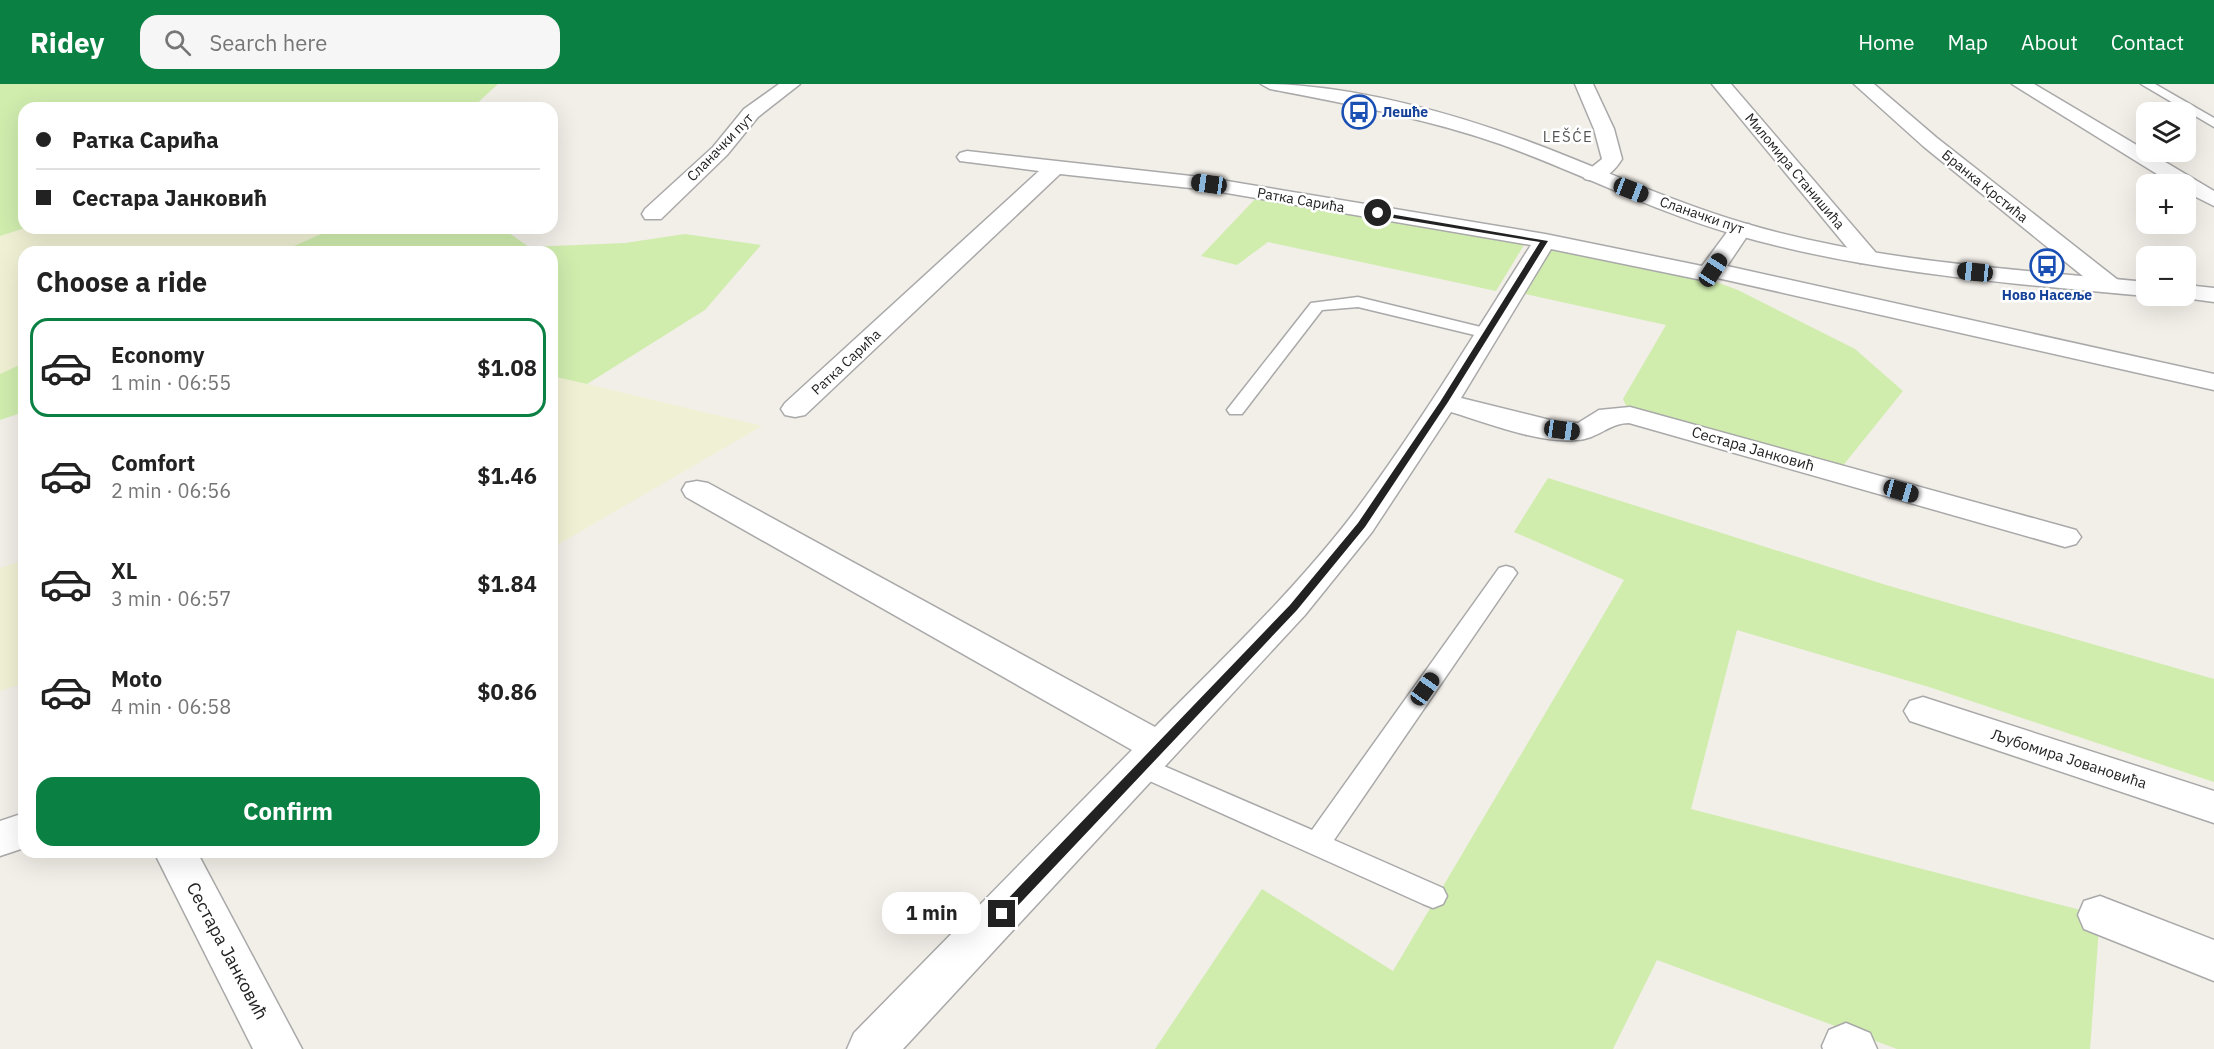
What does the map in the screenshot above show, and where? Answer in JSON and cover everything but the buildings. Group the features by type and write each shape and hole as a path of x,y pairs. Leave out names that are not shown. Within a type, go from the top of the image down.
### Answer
{"street":[{"name":"Сланачки пут","path":"653,214 720,151 751,113 791,84"},
{"name":"Сланачки пут","path":"1270,84 1386,107 1509,141 1592,175 1741,229 1868,258 1952,270 2136,288"},
{"path":"1584,84 1604,129 1612,159 1607,167 1592,175"},
{"name":"Миломира Станишића","path":"1721,84 1868,258"},
{"name":"Бранка Крстића","path":"1863,84 1930,142 2109,285"},
{"path":"2022,84 2214,200"},
{"name":"Ратка Сарића","path":"967,157 1197,183 1545,241 1689,272 1702,273 1713,270 2214,382"},
{"name":"Ратка Сарића","path":"795,409 1055,167"},
{"path":"1713,270 1741,229"},
{"path":"871,1049 1293,607 1361,525 1444,402 1545,241"},
{"path":"2196,293 2214,295"},
{"name":"Сестара Јанковић","path":"1444,402 1549,428 1575,432 1592,427 1601,417 1613,413 1630,415 2065,537"},
{"path":"697,490 1152,757"},
{"name":"Љубомира Јовановића","path":"1923,711 2214,807"},
{"path":"0,840 18,832"},
{"name":"Сестара Јанковић","path":"178,858 278,1049"},
{"path":"2100,915 2214,961"}],"lane":[{"path":"2147,84 2214,123"},
{"path":"1236,410 1317,306 1358,302 1486,333"},
{"path":"1317,844 1506,573"},
{"path":"1152,757 1317,844 1433,896"}],"green space":[{"path":"0,84 498,84 478,102 18,102 18,230 0,236"},
{"path":"1256,198 1524,245 1496,291 1268,242 1237,265 1201,256"},
{"path":"18,230 18,234 321,234 294,246 18,246 18,366 0,374 0,236"},
{"path":"321,234 511,234 528,246 294,246"},
{"path":"685,234 761,245 705,310 587,384 558,377 558,246 553,246 625,243"},
{"path":"1545,241 1689,272 1738,290 1855,349 1903,391 1837,473 1630,415 1623,399 1666,325 1512,291"},
{"path":"18,366 18,414 0,420 0,374"},
{"path":"558,377 762,426 558,545"},
{"path":"1548,478 1886,585 2214,679 2214,782 1929,687 1737,630 1691,809 2100,915 2090,1049 1897,1049 1657,960 1613,1049 1155,1049 1262,889 1393,971 1624,580 1514,532"},
{"path":"18,562 18,685 0,691 0,568"}],"place":[{"name":"Лешће","path":"1359,112"},
{"name":"Ново Насеље","path":"2047,266"}],"district":[{"name":"LEŠĆE","path":"1568,137"}],"route":[{"path":"1002,914 1293,607 1361,525 1444,402 1545,241 1378,213"}]}
